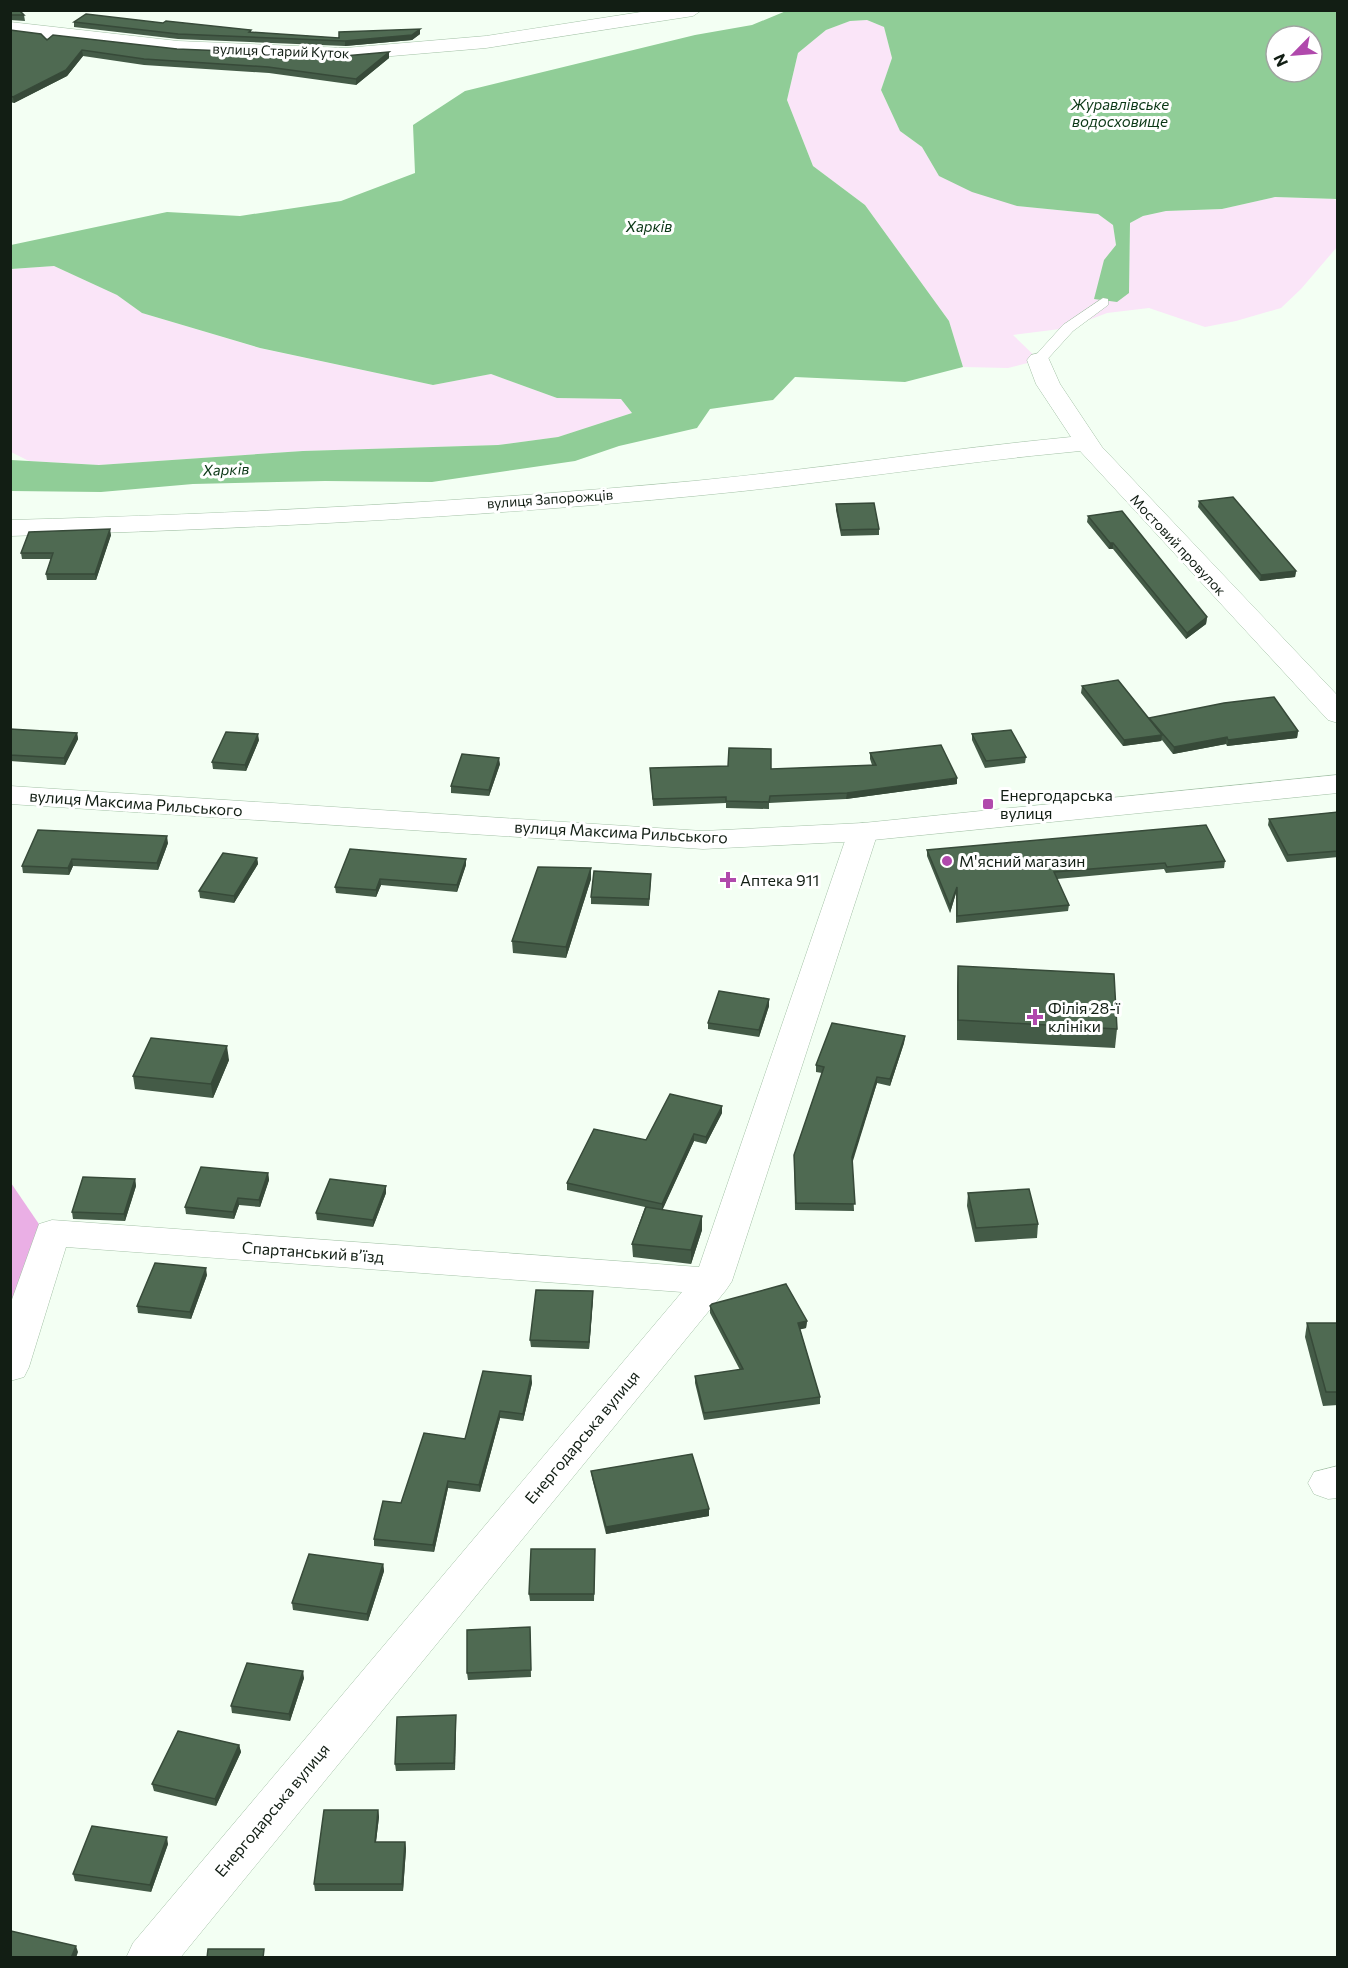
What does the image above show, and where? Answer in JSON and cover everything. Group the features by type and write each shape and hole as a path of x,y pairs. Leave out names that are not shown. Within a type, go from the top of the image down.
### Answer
{"street":[{"name":"вулиця Старий Куток","path":"10,28 178,47 345,54 412,50 551,34 632,16 693,10"},
{"name":"Мостовий провулок","path":"1039,360 1048,384 1087,443 1173,541 1338,714"},
{"name":"вулиця Запорожців","path":"10,528 117,525 394,510 636,492 792,479 1087,443"},
{"name":"вулиця Максима Рильського","path":"10,795 703,840 863,832 1338,784"},
{"name":"Енергодарська вулиця","path":"150,1958 713,1281 863,832"},
{"name":"Спартанський в’їзд","path":"10,1367 52,1233 713,1281"}],"lane":[{"path":"1039,360 1068,328 1102,302"}],"shaded area":[{"path":"867,20 884,27 892,58 881,90 900,131 922,147 939,176 1017,206 1098,214 1113,225 1116,245 1104,260 1129,293 1130,223 1143,216 1166,211 1222,209 1275,197 1333,199 1337,201 1337,247 1301,289 1281,308 1205,327 1149,308 1107,313 1068,328 1013,335 1039,360 1008,368 963,367 949,321 865,205 813,166 787,100 798,53 826,30 850,21"},
{"path":"54,266 117,295 142,313 259,348 433,385 491,374 557,398 621,399 632,413 558,437 498,445 303,451 99,465 29,461 11,452 11,269"},
{"path":"11,1183 43,1230 11,1334"}],"water":[{"name":"Харків","path":"786,11 1337,11 1337,199 1275,197 1222,209 1166,211 1143,216 1130,223 1129,293 1117,302 1094,299 1104,260 1116,245 1113,225 1098,214 1017,206 972,192 939,176 922,147 900,131 881,90 892,58 884,27 867,20 850,21 826,30 798,53 787,100 813,166 865,205 949,321 963,367 905,382 795,377 773,400 710,409 697,428 619,446 575,461 432,482 325,481 193,484 101,492 11,491 11,460 99,465 303,451 498,445 558,437 632,413 621,399 557,398 491,374 433,385 260,348 142,313 117,295 54,266 11,269 11,245 167,212 240,216 341,201 415,173 413,125 465,91 695,35 752,25"}],"building":[{"path":"10,10 19,10 24,15 10,15"},
{"path":"86,14 251,30 249,32 339,38 339,32 420,29 412,35 345,41 178,34 74,22"},
{"path":"10,30 41,34 47,40 53,35 177,49 344,56 389,52 356,79 268,67 144,59 82,50 66,70 13,97 10,96"},
{"path":"1233,497 1296,571 1261,575 1199,501"},
{"path":"874,503 879,529 841,530 836,504"},
{"path":"1122,511 1207,617 1187,633 1088,516"},
{"path":"110,529 95,574 46,574 53,553 21,553 29,532"},
{"path":"1118,680 1162,735 1124,740 1082,686"},
{"path":"1274,697 1298,731 1228,740 1227,737 1174,747 1149,718 1224,703"},
{"path":"10,729 77,733 64,758 10,755"},
{"path":"1011,730 1026,757 986,761 972,734"},
{"path":"226,732 258,734 245,765 212,762"},
{"path":"941,745 957,778 847,793 770,796 769,802 726,801 726,797 653,799 650,768 728,766 729,748 771,749 771,769 876,765 870,753"},
{"path":"462,754 499,758 489,790 451,786"},
{"path":"1338,812 1338,851 1288,855 1269,819"},
{"path":"1206,825 1225,861 1167,867 1165,863 1054,872 1069,905 957,916 957,887 950,906 927,850"},
{"path":"38,830 167,836 157,863 72,859 68,868 22,866"},
{"path":"350,849 466,859 457,885 380,879 376,890 335,887"},
{"path":"223,853 257,858 234,896 199,891"},
{"path":"538,867 591,868 566,947 512,941"},
{"path":"594,871 651,874 649,899 591,897"},
{"name":"Філія 28-ї клініки","path":"958,966 1114,974 1117,1029 958,1020"},
{"path":"719,991 769,999 759,1030 708,1023"},
{"path":"832,1023 905,1036 890,1079 877,1077 852,1157 855,1204 796,1203 794,1155 824,1067 816,1065"},
{"path":"151,1038 227,1046 211,1084 133,1076"},
{"path":"670,1094 722,1106 706,1137 694,1134 662,1204 567,1183 594,1129 646,1140"},
{"path":"201,1167 268,1173 259,1200 238,1198 233,1212 185,1207"},
{"path":"83,1177 135,1179 124,1214 72,1212"},
{"path":"330,1179 386,1186 373,1220 316,1213"},
{"path":"1029,1189 1038,1224 976,1228 968,1193"},
{"path":"646,1207 702,1216 691,1250 632,1244"},
{"path":"155,1263 206,1268 190,1312 137,1306"},
{"path":"786,1284 807,1321 798,1323 820,1397 704,1413 695,1376 743,1369 710,1306"},
{"path":"536,1290 593,1291 589,1342 530,1340"},
{"path":"1307,1323 1338,1323 1338,1392 1326,1392"},
{"path":"483,1371 531,1376 523,1414 500,1411 479,1485 448,1481 433,1545 374,1539 383,1501 401,1503 424,1433 465,1439"},
{"path":"692,1454 709,1509 606,1527 591,1471"},
{"path":"531,1549 595,1549 594,1594 529,1594"},
{"path":"309,1554 383,1564 367,1614 292,1603"},
{"path":"530,1627 531,1670 467,1673 467,1630"},
{"path":"247,1663 303,1671 289,1714 231,1706"},
{"path":"456,1715 454,1763 395,1764 397,1717"},
{"path":"178,1731 239,1745 215,1799 152,1784"},
{"path":"324,1810 378,1810 375,1842 405,1842 402,1884 314,1884"},
{"path":"92,1826 167,1837 150,1885 73,1874"},
{"path":"10,1931 76,1946 71,1958 10,1958"},
{"path":"208,1949 264,1949 263,1958 207,1958"}],"place":[{"name":"Енергодарська вулиця","path":"988,804"},
{"name":"М'ясний магазин","path":"947,861"},
{"name":"Аптека 911","path":"728,880"},
{"name":"Філія 28-ї клініки","path":"1035,1017"}],"water label":[{"name":"Журавлівське водосховище","path":"1120,114"}]}
